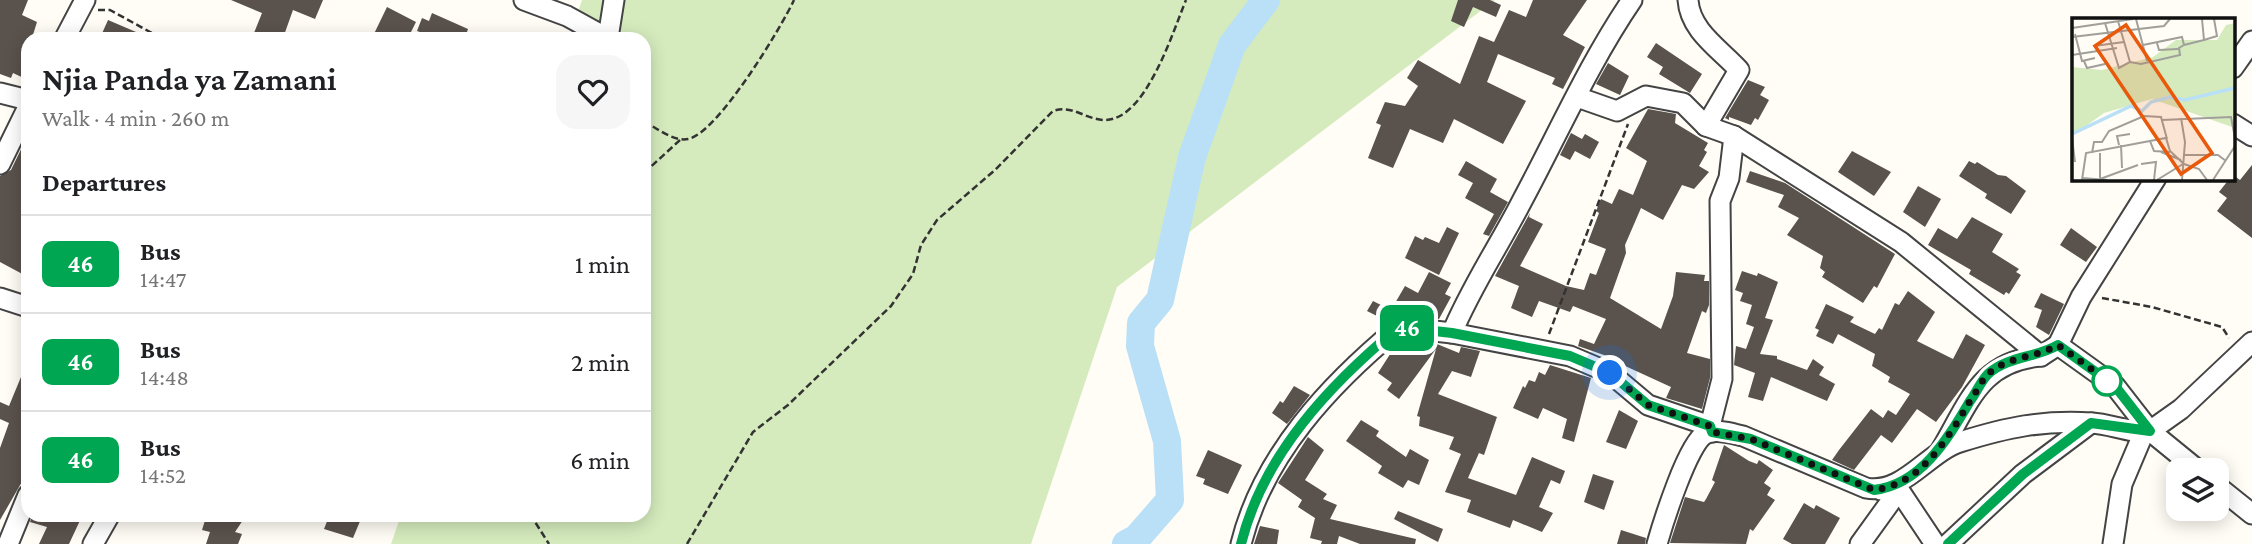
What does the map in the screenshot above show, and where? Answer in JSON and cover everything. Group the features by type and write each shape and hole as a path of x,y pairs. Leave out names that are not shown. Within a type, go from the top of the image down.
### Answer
{"street":[{"path":"524,0 567,16 596,32"},
{"path":"608,32 614,0"},
{"path":"1452,333 1467,297 1632,0"},
{"path":"1689,0 1692,15 1706,39 1739,70 1706,126"},
{"path":"68,32 81,7"},
{"path":"2234,67 2252,41"},
{"path":"0,93 21,98"},
{"path":"1577,97 1617,111 1646,96 1683,103 1706,126 1734,136 1900,242 2049,351 2115,386 2147,431 2182,458"},
{"path":"0,164 21,121"},
{"path":"2234,125 2252,136"},
{"path":"1657,544 1696,442 1711,429 1722,379 1720,201 1728,178 1734,136"},
{"path":"1941,450 1987,375 2000,366 2023,357 2049,351 2155,180"},
{"path":"0,298 21,305"},
{"path":"1241,544 1246,523 1270,469 1292,435 1369,352 1399,327 1452,333 1570,356 1610,373 1648,405 1711,429 1751,439 1874,490 1899,490"},
{"path":"2113,544 2122,484 2147,431 2181,409 2245,347"},
{"path":"1874,490 1893,485 1941,450 2039,422 2091,423 2147,431"},
{"path":"1948,544 2023,474 2091,423"},
{"path":"1860,544 1899,490"},
{"path":"1899,490 1935,544"},
{"path":"2229,496 2252,514"},
{"path":"8,544 21,512"},
{"path":"93,544 105,522"}],"path":[{"path":"651,124 681,139 690,139 701,133 722,112 794,0"},
{"path":"687,544 753,432 788,405 891,306 913,274 921,244 937,220 995,170 1053,111 1066,109 1105,120 1116,118 1129,109 1145,91 1160,64 1186,0"},
{"path":"81,7 110,10 150,32"},
{"path":"1543,350 1630,120"},
{"path":"651,167 681,139"},
{"path":"2081,297 2142,305 2222,327 2245,347"},
{"path":"535,522 548,544"}],"green space":[{"path":"582,0 1495,0 1117,287 1031,544 391,544 399,522 651,522 651,32 571,32"}],"building":[{"path":"0,0 28,0 22,15 37,22 34,32 21,32 21,77 13,73 11,78 0,74"},
{"path":"231,0 323,0 315,19 293,10 285,32 254,32 262,13"},
{"path":"1458,0 1490,0 1501,5 1496,17 1473,7 1464,27 1451,21"},
{"path":"1533,0 1587,0 1563,35 1585,47 1563,89 1552,84 1555,78 1498,54 1487,82 1526,101 1503,144 1454,119 1443,143 1410,129 1393,168 1368,158 1381,125 1376,123 1385,102 1405,106 1418,86 1407,78 1418,60 1460,84 1479,36 1494,42 1509,10 1526,17"},
{"path":"387,7 416,22 411,32 375,32"},
{"path":"432,13 468,29 467,32 417,31 422,18 429,21"},
{"path":"108,20 136,32 103,32"},
{"path":"1656,43 1702,74 1690,93 1659,74 1663,67 1647,57"},
{"path":"1608,63 1629,76 1620,95 1596,84"},
{"path":"1748,80 1765,87 1760,95 1769,100 1758,120 1755,118 1751,125 1725,118"},
{"path":"1648,109 1676,114 1675,123 1708,143 1704,150 1707,152 1699,166 1709,172 1694,189 1682,185 1663,220 1641,208 1625,245 1626,253 1610,298 1661,329 1673,296 1676,272 1705,275 1704,281 1709,281 1709,305 1706,313 1702,311 1687,353 1710,359 1710,378 1702,409 1666,398 1671,387 1623,365 1624,362 1578,346 1580,339 1594,344 1606,319 1573,306 1570,312 1539,301 1532,317 1511,308 1519,286 1495,276 1530,213 1529,217 1543,224 1520,266 1566,286 1584,290 1590,273 1596,275 1606,249 1588,242 1599,213 1596,211 1601,199 1612,204 1619,189 1633,195 1647,161 1626,148"},
{"path":"1571,133 1582,139 1585,134 1599,142 1590,159 1575,151 1570,160 1560,155"},
{"path":"21,149 21,273 0,262 0,176 11,170"},
{"path":"1852,151 1891,172 1874,196 1838,172"},
{"path":"1466,161 1497,179 1490,192 1508,202 1489,236 1483,234 1494,214 1465,198 1473,183 1458,175"},
{"path":"1969,161 2006,176 2026,191 2011,214 1985,198 1987,194 1959,176"},
{"path":"2252,165 2252,238 2217,211 2227,198 2219,192 2229,180 2234,180 2234,176 2240,180"},
{"path":"1750,171 1785,183 1895,254 1877,288 1874,286 1863,303 1822,277 1825,272 1820,268 1823,256 1787,235 1799,218 1778,207 1784,195 1746,182"},
{"path":"1918,186 1941,199 1925,227 1903,212"},
{"path":"1972,217 2003,234 1992,252 2019,269 2016,272 2021,275 2009,294 2006,292 2004,295 1969,274 1971,270 1928,245 1938,228 1957,239"},
{"path":"1447,227 1459,233 1439,275 1405,258 1415,236 1439,243"},
{"path":"2071,228 2097,247 2086,262 2060,245"},
{"path":"1742,271 1757,276 1758,273 1778,282 1765,318 1773,320 1760,354 1777,356 1777,359 1807,370 1813,359 1824,367 1819,375 1835,384 1827,401 1771,377 1763,401 1748,397 1755,373 1734,365 1736,346 1746,349 1754,327 1746,324 1752,305 1740,301 1743,293 1735,290"},
{"path":"1429,272 1451,283 1445,294 1451,297 1439,319 1400,315 1387,321 1367,311 1373,301 1391,310 1405,286 1418,293"},
{"path":"1908,291 1935,312 1917,341 1953,359 1966,334 1985,345 1962,387 1936,422 1917,409 1892,443 1881,435 1854,470 1832,460 1871,409 1883,418 1888,410 1896,415 1910,394 1888,382 1890,377 1872,366 1875,354 1838,334 1833,344 1816,336 1819,330 1815,328 1826,304 1854,317 1850,322 1875,334 1879,328 1882,330 1895,303 1899,305"},
{"path":"2041,293 2064,304 2049,335 2036,327 2042,310 2034,307"},
{"path":"1403,340 1437,344 1459,353 1461,347 1480,351 1471,377 1452,371 1438,394 1497,417 1484,455 1479,453 1468,478 1516,495 1532,457 1565,471 1560,484 1551,480 1539,507 1553,513 1542,532 1513,520 1510,528 1467,512 1471,500 1445,492 1461,454 1449,449 1454,437 1419,426 1420,417 1417,416 1436,349 1399,399 1387,390 1392,383 1378,373 1394,348"},
{"path":"1550,365 1591,378 1574,442 1562,438 1567,419 1543,408 1538,419 1513,408 1523,386 1525,388 1529,380 1535,382 1539,372 1545,375"},
{"path":"21,377 21,483 0,520 0,448 9,423 0,419 0,402 9,406"},
{"path":"1294,386 1310,395 1287,424 1272,413 1280,401 1283,403"},
{"path":"1619,410 1638,421 1626,449 1606,442"},
{"path":"1361,420 1379,431 1376,436 1406,457 1410,449 1429,460 1419,485 1408,480 1403,488 1378,473 1382,466 1346,441"},
{"path":"1308,437 1324,450 1305,480 1327,494 1323,499 1337,505 1330,519 1416,539 1415,544 1360,544 1339,536 1337,544 1321,544 1322,541 1310,538 1315,518 1298,507 1302,500 1278,483"},
{"path":"1724,445 1749,461 1757,464 1759,460 1773,470 1764,483 1771,488 1767,495 1775,500 1753,531 1750,529 1746,544 1670,543 1685,497 1704,502 1706,499 1715,482 1712,480"},
{"path":"1208,450 1242,465 1228,494 1203,484 1205,479 1196,476"},
{"path":"1593,474 1614,481 1604,510 1584,502"},
{"path":"1804,503 1814,509 1816,505 1840,518 1825,544 1792,544 1783,539"},
{"path":"1398,511 1443,529 1438,542 1394,519"},
{"path":"30,522 79,522 69,544 39,544 47,527"},
{"path":"204,522 242,522 235,532 242,534 238,544 206,544 210,532 202,530"},
{"path":"327,522 360,522 353,538 324,529"},
{"path":"1260,526 1279,530 1277,544 1254,544"},
{"path":"1621,530 1646,538 1645,544 1617,544"}],"waterway":[{"path":"1126,544 1137,538 1170,500 1167,441 1140,346 1141,323 1160,300 1192,157 1232,45 1266,0"}],"bus line":[{"name":"46","path":"1241,544 1246,523 1270,469 1292,435 1369,352 1399,327 1452,333 1570,356 1610,373 1648,405 1710,426 1712,432 1724,432 1751,439 1874,490 1893,485 1941,450 1987,375 2000,366 2023,357 2041,356 2058,345 2115,386 2150,431 2091,423 2023,474 1948,544"}],"route":[{"path":"1610,373 1648,405 1710,426 1712,432 1724,432 1751,439 1874,490 1893,485 1941,450 1987,375 2000,366 2023,357 2041,356 2058,345 2115,386 2107,381"}]}
